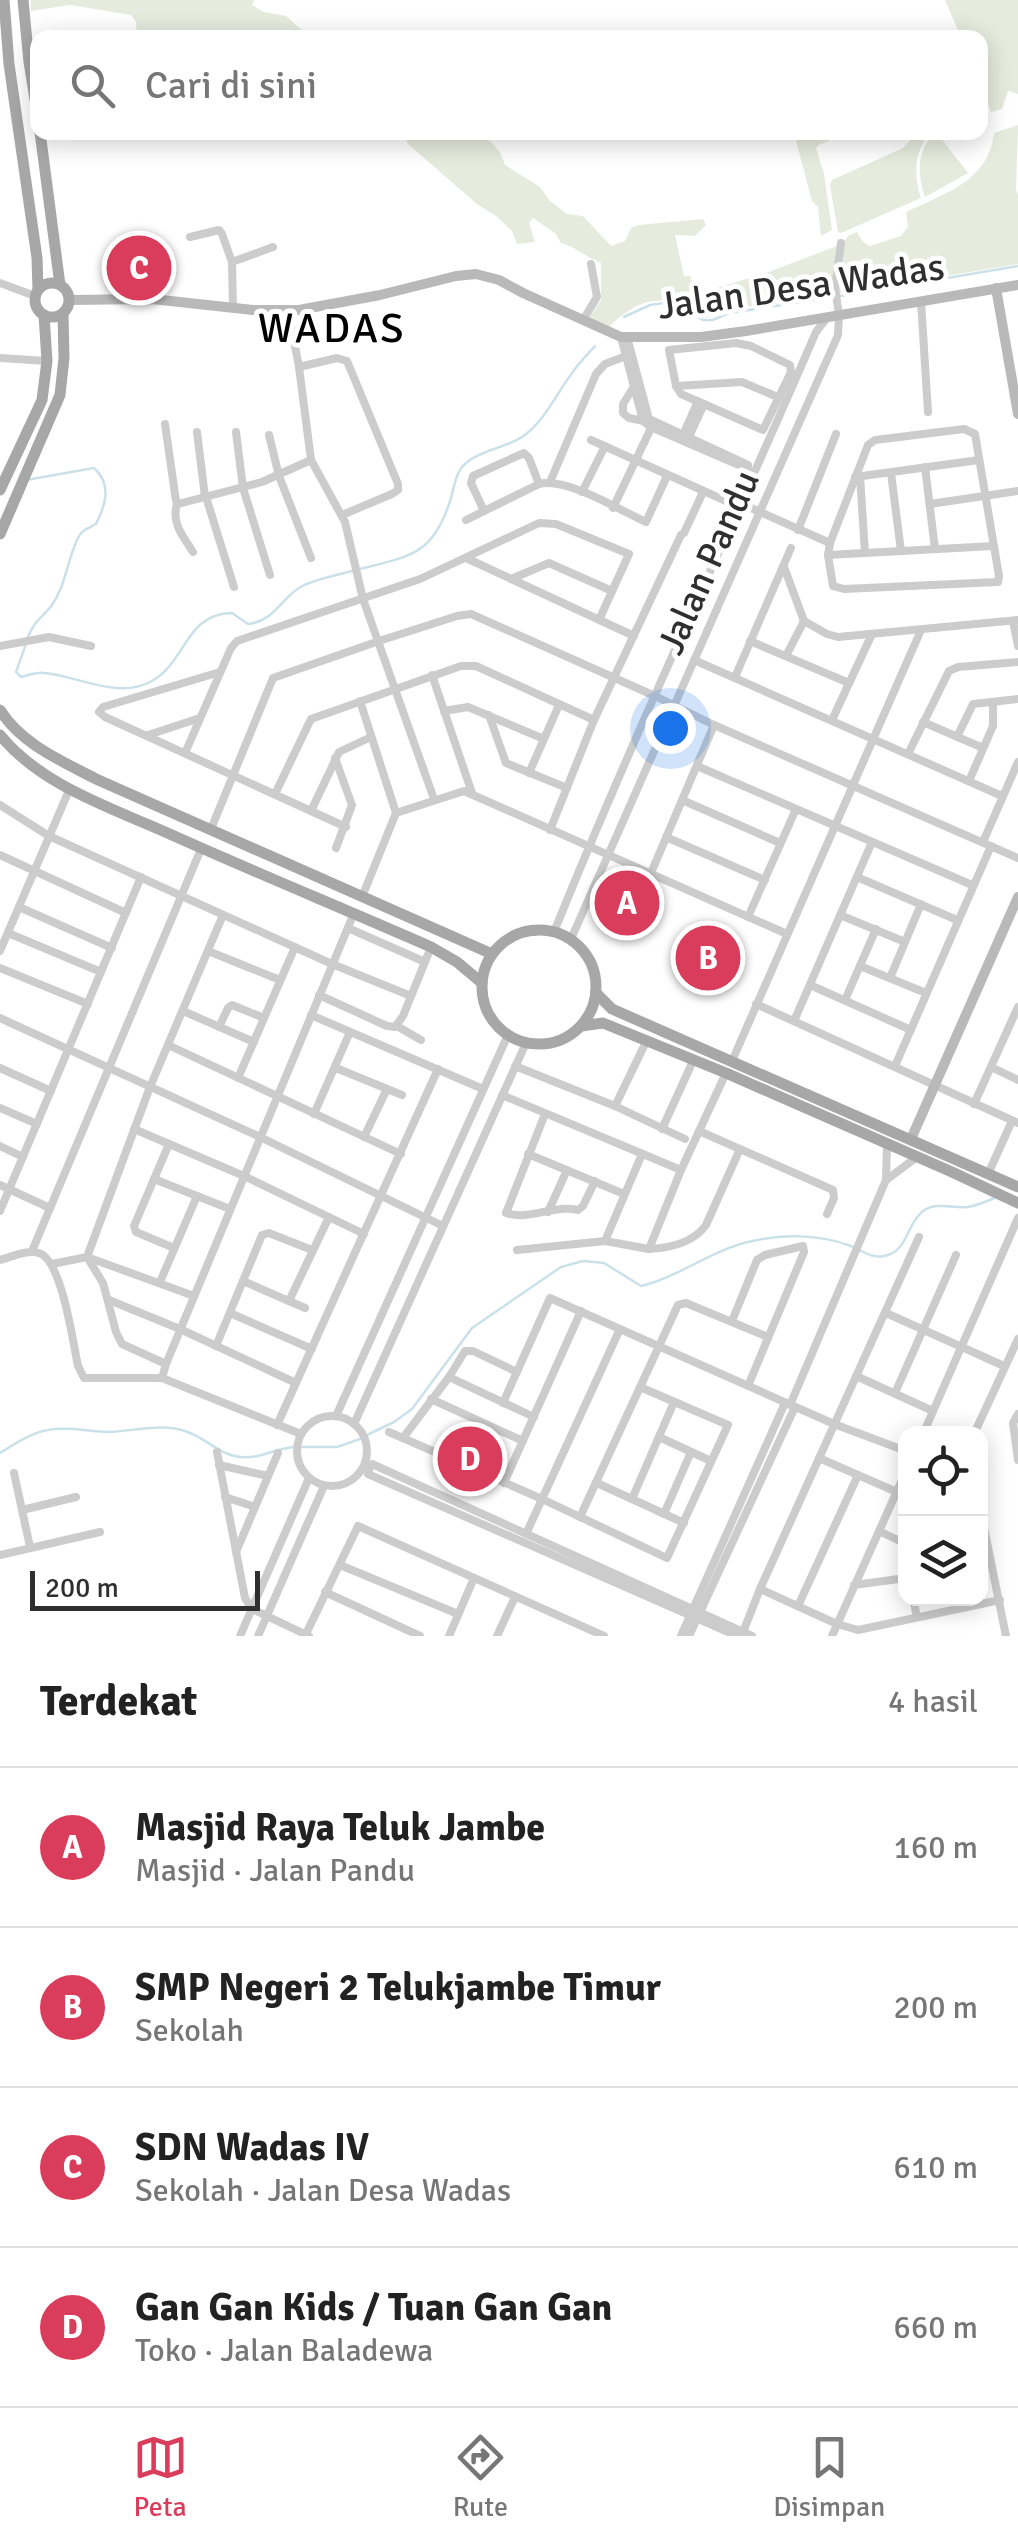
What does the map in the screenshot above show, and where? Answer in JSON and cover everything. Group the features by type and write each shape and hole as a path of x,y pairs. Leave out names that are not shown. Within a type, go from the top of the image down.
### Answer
{"main road":[{"path":"0,490 42,400 47,362 44,316 35,304 37,258 9,64 4,0"},
{"path":"24,0 30,68"},
{"path":"41,140 60,285"},
{"name":"Jalan Desa Wadas","path":"69,300 152,299 288,310 322,307 476,274 499,280 624,337 701,337 1018,285"},
{"path":"0,534 60,396 63,314 69,300 60,285 48,283 37,293"},
{"path":"996,288 1018,414"},
{"path":"44,316 63,314"},
{"path":"0,710 14,728 48,754 492,954"},
{"path":"0,735 41,774 201,849 431,946 482,983"},
{"path":"134,818 141,798"},
{"path":"912,1138 1017,902"},
{"path":"554,932 571,940 586,954 594,972 596,993 592,1009 581,1026 557,1042 526,1043 495,1024 487,1010 482,983 492,954 504,942 519,933 554,932"},
{"path":"596,993 612,1009 1006,1198"},
{"path":"581,1026 603,1023 693,1060 729,1067 912,1138 1015,1186"}],"street":[{"path":"190,236 219,230 230,250 233,308"},
{"path":"839,315 835,291 841,244"},
{"path":"232,262 273,246"},
{"path":"584,320 597,297 591,264"},
{"path":"0,283 37,293"},
{"path":"921,301 928,412"},
{"path":"288,310 311,460 342,515 362,599 434,799"},
{"name":"Jalan Pandu","path":"571,940 817,384 838,335 839,315"},
{"name":"Jalan Pandu","path":"554,932 588,846 797,374 826,319"},
{"path":"613,508 649,422 636,389 624,337"},
{"path":"740,343 790,364 791,372 780,398 762,430 682,394 676,386 669,350 740,343"},
{"path":"550,482 596,374 604,364 627,356"},
{"path":"0,358 47,362"},
{"path":"299,367 337,358 347,361 398,484 398,490 392,494 342,515"},
{"path":"797,374 817,384"},
{"path":"684,440 710,382"},
{"path":"676,386 742,382 780,398"},
{"path":"636,389 623,404 623,413 629,418 649,422 740,464"},
{"path":"164,424 177,504 175,523 193,552"},
{"path":"969,430 975,434 998,582 836,588 831,583 830,543 858,476 868,444 874,440 969,430"},
{"path":"197,432 206,497 234,587"},
{"path":"236,432 243,488 270,575"},
{"path":"798,530 836,434"},
{"path":"269,435 279,476 310,558"},
{"path":"591,440 726,501"},
{"path":"582,492 605,446"},
{"path":"484,511 471,483 474,476 524,454 540,484"},
{"path":"177,504 243,488 311,460"},
{"path":"858,476 979,460"},
{"path":"925,468 935,549"},
{"path":"891,472 901,551"},
{"path":"466,520 550,482 582,492 646,522 667,476"},
{"path":"858,476 865,553"},
{"path":"930,504 1018,491"},
{"path":"550,830 594,720 703,492"},
{"path":"742,504 830,543"},
{"path":"185,753 230,648 242,638 436,573 544,522 628,554 599,620"},
{"path":"828,554 994,546"},
{"path":"735,678 791,548"},
{"path":"466,558 634,636"},
{"path":"511,579 549,562 612,591"},
{"path":"784,566 804,621 832,636 1016,620 1018,646"},
{"path":"210,829 273,678 470,614 1018,858"},
{"path":"786,656 804,621"},
{"path":"650,1249 681,1170 921,630"},
{"path":"832,720 872,634"},
{"path":"0,646 42,638 91,646"},
{"path":"750,640 849,684"},
{"path":"694,660 1002,796"},
{"path":"908,754 946,674 952,669 1018,662"},
{"path":"275,794 310,719 462,666 476,666 594,720"},
{"path":"220,672 100,710 105,717 346,827"},
{"path":"432,675 472,792"},
{"path":"957,736 973,704 1018,699"},
{"path":"360,701 396,813 362,897"},
{"path":"968,782 995,718 993,702"},
{"path":"528,774 559,705"},
{"path":"444,711 468,706 544,738"},
{"path":"489,715 504,760 510,766 567,788"},
{"path":"148,736 200,718"},
{"path":"923,722 983,748"},
{"path":"651,873 714,725"},
{"path":"311,811 340,750 372,737"},
{"path":"335,758 352,810 336,848"},
{"path":"895,1066 958,920 1018,762"},
{"path":"697,766 972,885"},
{"path":"0,951 70,788"},
{"path":"396,813 458,792 472,792 786,934"},
{"path":"682,800 780,844"},
{"path":"0,806 50,836 411,996"},
{"path":"748,917 796,808"},
{"path":"666,837 764,880"},
{"path":"794,1021 872,842"},
{"path":"32,1251 201,849"},
{"path":"0,854 126,913"},
{"path":"0,1211 5,1187 23,1157 141,877"},
{"path":"857,877 958,920"},
{"path":"890,978 920,904"},
{"path":"19,907 112,948"},
{"path":"162,1378 354,913"},
{"path":"86,1257 150,1088 223,915"},
{"path":"840,915 905,942"},
{"path":"348,928 424,962"},
{"path":"845,1000 876,929"},
{"path":"8,932 101,972"},
{"path":"397,1026 431,946"},
{"path":"238,1078 295,947"},
{"path":"208,950 280,980"},
{"path":"860,966 926,993"},
{"path":"0,968 88,1004"},
{"path":"810,985 911,1030"},
{"path":"319,996 387,1026 397,1026 421,1040"},
{"path":"219,1027 232,1004 264,1018"},
{"path":"756,1004 1015,1122 988,1174"},
{"path":"974,1104 1018,1008"},
{"path":"183,1011 254,1042"},
{"path":"311,1015 483,1089"},
{"path":"0,1018 444,1226"},
{"path":"1008,1030 1018,1035"},
{"path":"314,1114 350,1032"},
{"path":"336,1416 508,1035"},
{"path":"615,1106 646,1042"},
{"path":"354,1424 526,1043"},
{"path":"168,1045 400,1154"},
{"path":"662,1129 693,1060"},
{"path":"515,1066 685,1139"},
{"path":"991,1067 1018,1080"},
{"path":"0,1068 50,1091"},
{"path":"336,1068 402,1095"},
{"path":"276,1425 438,1069"},
{"path":"364,1137 387,1089"},
{"path":"502,1095 681,1170"},
{"path":"0,1108 37,1124"},
{"path":"545,1114 505,1212 513,1216 563,1206 580,1209 595,1181"},
{"path":"134,1129 364,1234"},
{"path":"699,1131 833,1190 834,1198 826,1214"},
{"path":"1005,1135 1018,1132"},
{"path":"169,1144 134,1228 174,1248"},
{"path":"681,1636 789,1418 790,1405 886,1180 887,1144"},
{"path":"0,1146 23,1157"},
{"path":"517,1250 605,1241 661,1249 688,1241 701,1232 740,1148"},
{"path":"528,1154 624,1194"},
{"path":"605,1241 642,1154"},
{"path":"886,1180 917,1157"},
{"path":"548,1212 567,1170"},
{"path":"154,1179 230,1209"},
{"path":"5,1187 50,1208"},
{"path":"160,1282 196,1196"},
{"path":"289,1301 329,1217"},
{"path":"926,1426 1018,1218"},
{"path":"216,1346 260,1238 265,1234 312,1250"},
{"path":"524,1537 368,1474 368,1468 372,1464 744,1635 760,1589 919,1237"},
{"path":"732,1321 757,1260 803,1246 804,1252 748,1386"},
{"path":"0,1260 32,1251 47,1256 60,1289 82,1376 162,1378 300,1434"},
{"path":"895,1393 956,1255"},
{"path":"86,1257 100,1277 122,1344 166,1364"},
{"path":"52,1264 86,1257 194,1296"},
{"path":"244,1280 305,1308"},
{"path":"504,1403 550,1298 898,1449"},
{"path":"109,1300 296,1384"},
{"path":"580,1517 680,1304 686,1303 768,1337"},
{"path":"504,1483 581,1311"},
{"path":"230,1313 312,1349"},
{"path":"886,1314 1003,1369"},
{"path":"524,1537 620,1329"},
{"path":"978,1426 1018,1339"},
{"path":"403,1438 465,1351 474,1351 517,1372"},
{"path":"1003,1369 1018,1361"},
{"path":"856,1376 933,1411"},
{"path":"448,1377 534,1417"},
{"path":"389,1432 668,1558 728,1425 640,1387"},
{"path":"431,1400 522,1442"},
{"path":"632,1499 674,1402"},
{"path":"742,1510 779,1415 790,1405"},
{"path":"1017,1453 1012,1423 1018,1414"},
{"path":"336,1416 354,1424 367,1451 361,1470 345,1484 324,1486 308,1478 301,1468 297,1446 300,1434 316,1420 336,1416"},
{"path":"658,1437 711,1461"},
{"path":"217,1452 245,1598 267,1617 307,1635 358,1526 604,1636"},
{"path":"236,1552 278,1452"},
{"path":"664,1514 691,1452"},
{"path":"819,1458 898,1493"},
{"path":"219,1465 268,1476"},
{"path":"14,1473 30,1548"},
{"path":"798,1606 858,1475"},
{"path":"240,1636 308,1478"},
{"path":"597,1483 684,1523"},
{"path":"258,1636 324,1486"},
{"path":"22,1510 76,1497"},
{"path":"225,1497 255,1507"},
{"path":"832,1636 879,1530 898,1499"},
{"path":"982,1516 1006,1636"},
{"path":"879,1530 898,1540"},
{"path":"0,1555 100,1532"},
{"path":"340,1564 458,1614"},
{"path":"449,1636 474,1578"},
{"path":"854,1585 898,1579"},
{"path":"760,1589 858,1630 952,1606"},
{"path":"325,1592 420,1636"},
{"path":"501,1635 515,1597"},
{"path":"988,1601 1000,1600"},
{"path":"915,1606 917,1617"},
{"path":"690,1636 695,1613"}],"shaded area":[{"path":"31,0 254,0 252,5 286,16 301,30 137,30 131,15 70,5 31,11"},
{"path":"945,0 1018,0 1018,94 1008,91 1002,109 991,112 988,103 988,30 958,30"},
{"path":"1018,125 1018,264 838,294 848,236 857,232 870,246 901,236 908,227 906,212 962,184 983,163 994,133"},
{"path":"407,140 490,141 505,165 540,187 567,214 583,216 611,246 625,241 631,228 639,225 703,219 706,225 695,236 675,235 684,276 690,276 698,297 837,246 832,294 739,308 705,318 672,302 652,301 625,313 609,327 589,318 601,300 601,263 561,243 556,234 533,218 529,223 535,242 517,244 512,231 496,216"},
{"path":"796,140 830,140 816,148 832,230 821,236 818,207 812,201"},
{"path":"910,140 925,140 917,164 921,198 838,232 832,180 903,148"},
{"path":"928,140 942,140 968,173 925,197 920,162"}],"waterway":[{"path":"841,296 1018,266"},
{"path":"624,317 664,303 679,306 703,320 713,320 729,313 833,297"},
{"path":"360,569 407,556 428,542 444,517 463,466 530,431 595,346"},
{"path":"26,480 94,468 105,487 96,524 78,538 57,597 28,637"},
{"path":"26,644 16,672 21,677 44,673 112,688 139,686 164,672 205,621 232,613 248,624 257,622 304,585 352,571"},
{"path":"367,1435 412,1409 472,1328 561,1267 583,1261 604,1263 641,1286 735,1246 785,1237 824,1239 879,1257 898,1249 917,1217 928,1208 968,1207 997,1197"},
{"path":"0,1453 35,1434 63,1429 176,1429 241,1457 293,1447"},
{"path":"301,1447 337,1447 360,1439"}],"place":[{"name":"SDN Wadas IV","path":"139,268"},
{"name":"Masjid Raya Teluk Jambe","path":"627,903"},
{"name":"SMP Negeri 2 Telukjambe Timur","path":"708,958"},
{"name":"Gan Gan Kids / Tuan Gan Gan","path":"470,1459"}],"district":[{"name":"WADAS","path":"332,327"}]}
